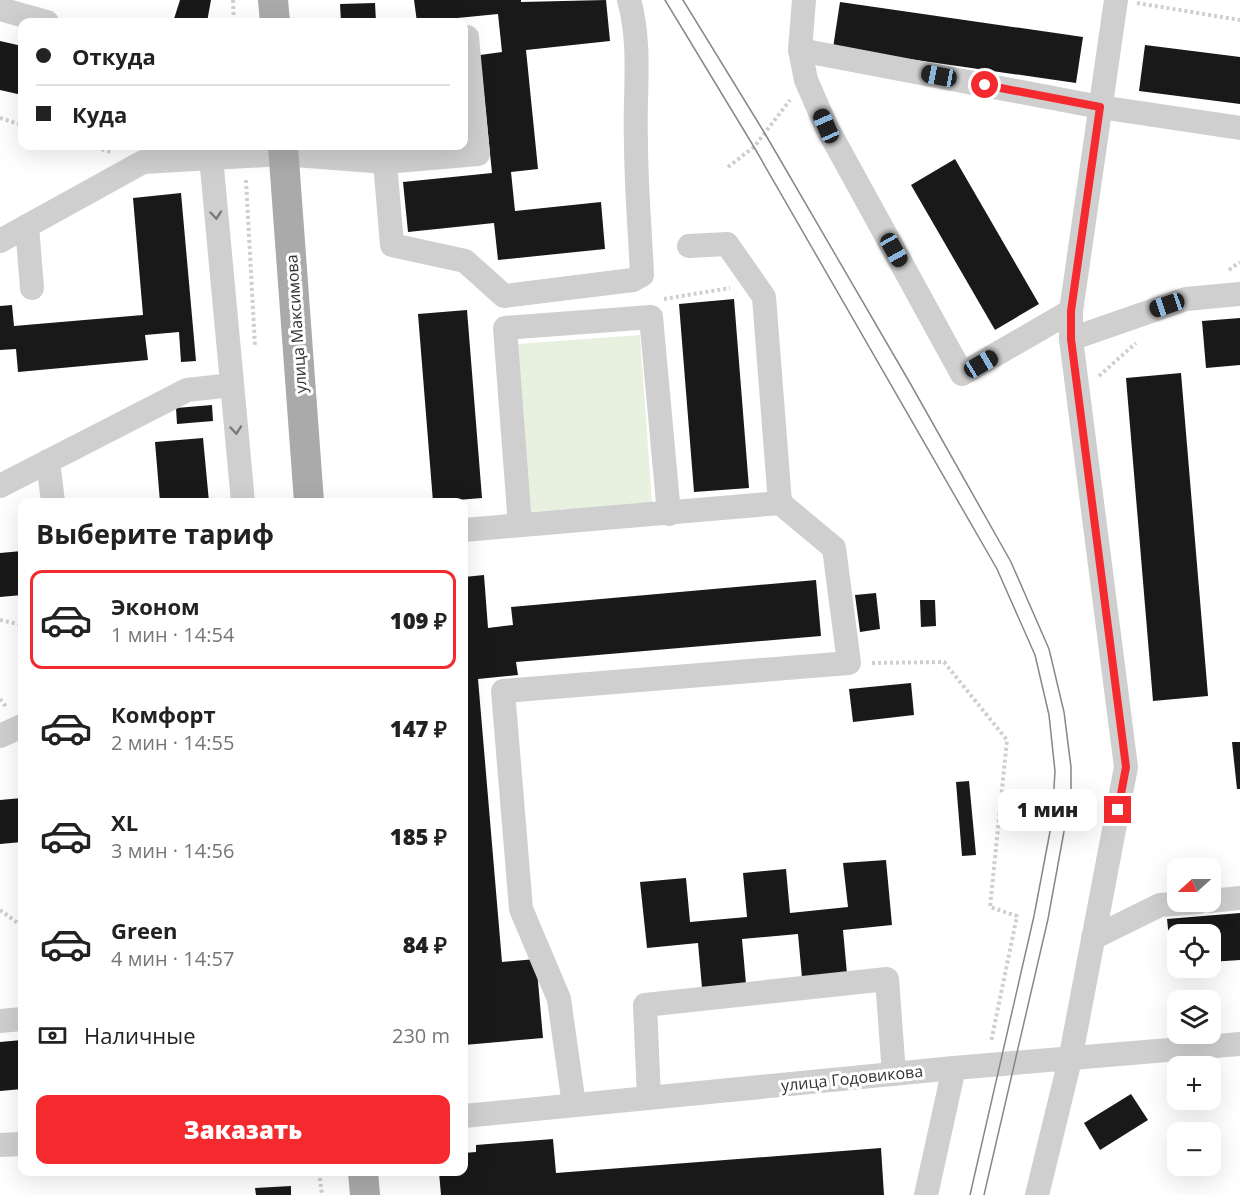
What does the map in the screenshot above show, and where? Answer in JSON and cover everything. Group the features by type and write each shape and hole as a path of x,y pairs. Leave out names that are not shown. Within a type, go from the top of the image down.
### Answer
{"main road":[{"path":"273,0 274,18"},
{"name":"улица Максимова","path":"283,150 309,498"},
{"path":"363,1176 365,1195"}],"street":[{"path":"385,162 392,244 465,261 504,296 633,280 642,275 635,141 637,65 633,13 629,0"},
{"path":"804,0 800,50 806,80 826,126 962,374 1071,311"},
{"path":"1037,1195 1070,1060 1126,767 1071,339 1071,311 1100,107 1123,1"},
{"path":"0,9 33,18"},
{"path":"0,241 143,162 199,153 243,155 283,150 385,162 478,154 468,48"},
{"path":"800,50 1100,107 1240,128"},
{"path":"199,153 232,385 243,498"},
{"path":"27,226 32,288"},
{"path":"574,1105 559,999 521,909 503,691 849,663 834,549 780,503 764,297 727,244 688,246"},
{"path":"1071,339 1186,299 1240,294"},
{"path":"520,525 505,328 651,317 669,514"},
{"path":"0,486 187,390 232,385"},
{"path":"48,461 53,498"},
{"path":"468,530 780,503"},
{"path":"0,736 18,728"},
{"path":"1221,900 1240,898"},
{"path":"1093,938 1160,905 1167,904"},
{"path":"649,1098 645,1005 887,979 894,1074"},
{"path":"0,1021 18,1019"},
{"name":"улица Годовикова","path":"468,1116 954,1068 1240,1044"},
{"path":"926,1195 954,1068"},
{"path":"0,1145 18,1144"}],"path":[{"path":"233,0 234,18"},
{"path":"1123,1 1240,20"},
{"path":"728,167 754,147 806,80"},
{"path":"0,118 18,124"},
{"path":"243,155 255,348"},
{"path":"651,317 666,297 756,285"},
{"path":"0,620 18,625"},
{"path":"849,663 944,662 1006,740 990,907 1017,916 986,1066"},
{"path":"0,910 18,923"},
{"path":"320,1176 322,1195"}],"green space":[{"path":"640,335 652,503 529,512 517,344"}],"building":[{"path":"180,0 211,0 208,18 174,18"},
{"path":"414,0 521,0 521,2 606,0 610,41 526,50 538,169 511,172 515,211 601,202 605,249 498,260 494,223 408,232 403,182 492,173 480,55 502,52 498,14 458,18 416,18"},
{"path":"840,2 1083,37 1076,83 833,48"},
{"path":"375,3 376,18 341,18 340,4"},
{"path":"0,41 18,45 18,94 0,90"},
{"path":"1145,45 1240,57 1240,104 1139,91"},
{"path":"955,159 1039,304 995,330 911,185"},
{"path":"181,193 196,361 181,362 179,332 145,335 148,360 18,372 16,349 0,350 0,306 12,305 14,326 143,315 133,198"},
{"path":"734,299 749,488 694,492 679,304"},
{"path":"467,310 482,498 433,498 418,314"},
{"path":"1240,318 1240,365 1206,368 1202,321"},
{"path":"1181,373 1208,696 1153,701 1126,378"},
{"path":"212,405 213,421 177,424 176,408"},
{"path":"203,438 209,498 160,498 155,442"},
{"path":"18,551 18,595 0,597 0,553"},
{"path":"484,575 488,628 513,625 511,607 816,580 821,636 516,662 518,675 478,679 502,962 536,959 543,1038 468,1045 468,577"},
{"path":"876,593 880,629 860,632 855,595"},
{"path":"920,600 935,600 936,626 921,627"},
{"path":"911,683 914,715 853,722 849,689"},
{"path":"1232,742 1240,742 1240,789 1237,789"},
{"path":"969,781 976,855 962,856 956,782"},
{"path":"18,798 18,842 0,844 0,800"},
{"path":"886,860 892,925 843,930 847,974 802,978 798,934 742,939 746,984 702,988 698,943 647,948 640,882 686,878 690,922 747,917 743,873 786,869 790,913 848,907 843,863"},
{"path":"1240,913 1240,960 1221,961 1221,924 1168,924 1167,919"},
{"path":"18,1040 18,1089 0,1091 0,1042"},
{"path":"1131,1094 1148,1120 1100,1150 1084,1123"},
{"path":"553,1139 556,1173 881,1148 884,1195 441,1195 439,1176 468,1176 468,1153 476,1152 476,1145"},
{"path":"291,1186 291,1195 256,1195 255,1188"}],"tram line":[{"path":"665,0 754,147 997,569 1035,655 1049,715 1055,771 1052,821 1034,916 970,1195"},
{"path":"683,0 764,132 1011,562 1049,649 1064,712 1071,767 1071,793 1048,919 984,1195"}],"route":[{"path":"985,85 1100,107 1071,311 1071,339 1126,767 1118,810"}]}
